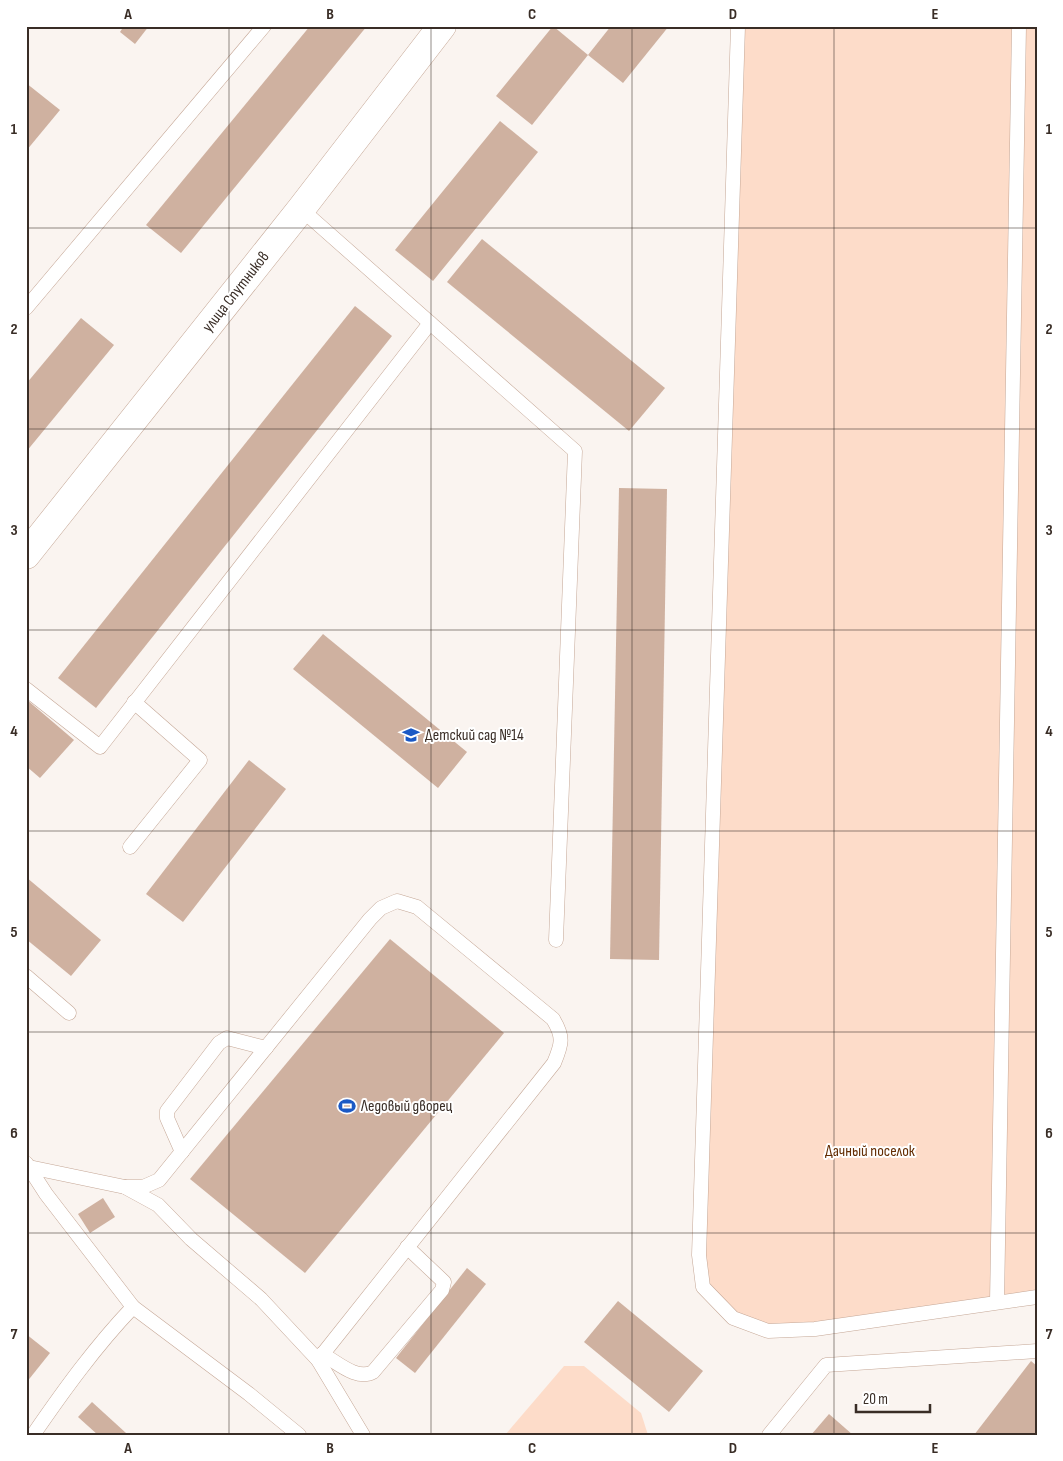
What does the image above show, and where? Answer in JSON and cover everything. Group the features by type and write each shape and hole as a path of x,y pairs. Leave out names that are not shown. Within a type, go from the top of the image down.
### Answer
{"street":[{"name":"улица Спутников","path":"26,555 301,209 442,26"}],"lane":[{"path":"26,308 264,26"},
{"path":"738,26 699,1245 703,1287 733,1318 768,1331 815,1329 1037,1297"},
{"path":"997,1302 1020,26"},
{"path":"301,209 575,451 556,940"},
{"path":"26,689 100,747 430,323"},
{"path":"130,847 200,760 134,702"},
{"path":"28,1165 125,1187 143,1187 159,1180 370,919 381,908 397,901 417,907 553,1019 561,1032 561,1046 554,1063 320,1357"},
{"path":"26,976 70,1013"},
{"path":"182,1152 167,1118 167,1111 219,1043 226,1038 266,1048"},
{"path":"28,1165 46,1194 133,1307 249,1394 299,1435"},
{"path":"125,1187 158,1205 191,1239 261,1299 320,1357 363,1435"},
{"path":"320,1357 358,1375 367,1375 373,1372 442,1290 444,1282 407,1247"},
{"path":"33,1435 82,1366 110,1331 133,1307"},
{"path":"769,1435 826,1365 1037,1351"}],"green space":[{"name":"Дачный поселок","path":"738,26 1037,26 1037,1297 768,1331 733,1318 703,1287"},
{"path":"564,1366 584,1366 641,1413 648,1435 505,1435"}],"building":[{"path":"124,26 149,26 135,44 120,32"},
{"path":"310,26 367,26 181,253 146,225"},
{"path":"553,26 588,55 532,125 496,96"},
{"path":"611,26 669,26 623,83 588,55"},
{"path":"26,83 60,110 26,151"},
{"path":"500,121 538,152 433,281 395,250"},
{"path":"482,239 665,388 629,431 447,282"},
{"path":"355,306 392,336 96,708 58,678"},
{"path":"81,318 114,345 26,452 26,384"},
{"path":"619,488 667,489 659,960 610,959"},
{"path":"323,634 467,752 438,788 293,669"},
{"path":"26,699 74,740 40,778 26,766"},
{"path":"249,760 286,789 183,922 146,894"},
{"path":"26,877 101,940 71,976 26,939"},
{"name":"Ледовый дворец","path":"390,939 504,1033 305,1273 190,1179"},
{"path":"103,1198 115,1217 90,1233 78,1214"},
{"path":"467,1268 486,1284 415,1373 396,1358"},
{"path":"618,1301 703,1371 669,1412 584,1342"},
{"path":"26,1334 50,1353 26,1383"},
{"path":"1031,1361 1037,1366 1037,1435 974,1435"},
{"path":"92,1402 126,1433 124,1435 98,1435 78,1417"},
{"path":"829,1414 853,1435 811,1435"}],"place":[{"name":"Детский сад №14","path":"411,735"},
{"name":"Ледовый дворец","path":"347,1106"}]}
